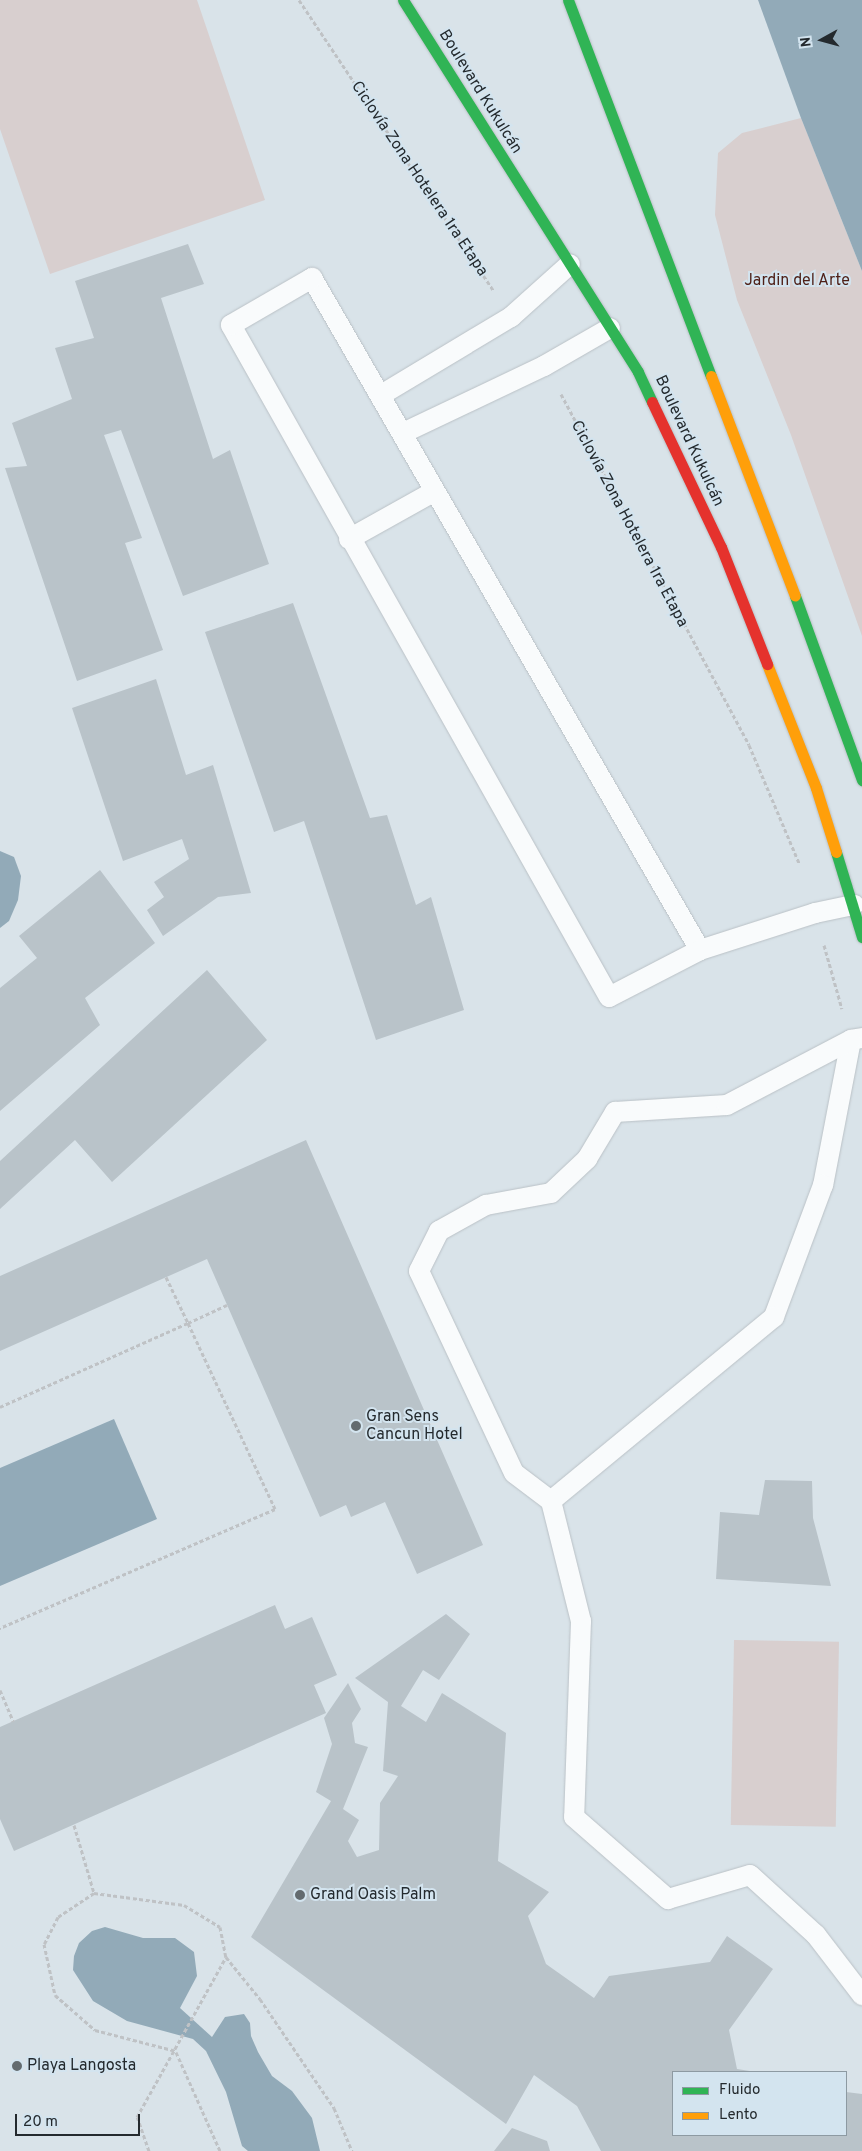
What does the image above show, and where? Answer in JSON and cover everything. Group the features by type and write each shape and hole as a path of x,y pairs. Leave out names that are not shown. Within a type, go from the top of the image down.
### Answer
{"main road":[{"name":"Boulevard Kukulcán","path":"403,0 638,372 721,547 816,788 854,905 862,937"},
{"path":"568,0 830,687 862,780"}],"lane":[{"path":"381,396 511,317 570,264"},
{"path":"700,950 312,278 231,325 349,539 608,997 700,950 815,912 854,905"},
{"path":"403,433 544,366 610,328"},
{"path":"349,539 436,491"},
{"path":"551,1501 774,1316 823,1185 856,1039"},
{"path":"856,1039 727,1104 615,1112 586,1159 551,1193 486,1205 439,1231 419,1271 514,1473 551,1501 581,1622 574,1817 668,1899 750,1875 816,1935 862,1995"}],"path":[{"name":"Ciclovía Zona Hotelera 1ra Etapa","path":"299,0 511,317"},
{"name":"Ciclovía Zona Hotelera 1ra Etapa","path":"544,366 749,745 802,871 856,1039"},
{"path":"0,1628 275,1509 166,1277"},
{"path":"0,1407 227,1305"},
{"path":"0,1690 14,1721"},
{"path":"74,1825 94,1893"},
{"path":"176,2051 95,2030 55,1995 44,1944 58,1917 94,1893 184,1905 220,1928 226,1957 260,1999 334,2108 352,2151"},
{"path":"149,2151 137,2117 200,2010 226,1957"},
{"path":"176,2051 220,2151"}],"green space":[{"path":"0,0 197,0 265,200 50,274 0,129"},
{"name":"Jardin del Arte","path":"801,118 862,271 862,636 791,435 737,300 715,215 718,153 742,133"},
{"path":"734,1640 839,1642 836,1827 731,1825"}],"water":[{"path":"758,0 862,0 862,271 801,118"},
{"path":"0,851 14,857 21,876 18,900 9,921 0,928"},
{"path":"114,1419 157,1519 0,1586 0,1468"},
{"path":"105,1927 143,1938 175,1938 194,1952 197,1976 180,2008 212,2037 225,2017 244,2014 250,2023 251,2036 258,2052 272,2076 292,2091 312,2118 320,2151 248,2151 242,2146 226,2092 206,2051 193,2039 127,2021 93,2001 73,1970 74,1956 79,1943 92,1931"}],"building":[{"path":"188,244 204,284 161,298 213,459 230,450 269,564 183,596 121,430 104,435 142,538 125,543 163,650 77,681 5,468 27,466 12,423 72,399 55,348 94,338 75,281"},
{"path":"293,603 370,818 387,815 416,905 431,897 464,1010 376,1040 304,821 274,832 205,632"},
{"path":"156,679 186,775 213,765 251,893 218,897 163,936 147,910 164,897 154,882 189,859 182,839 123,861 72,708"},
{"path":"100,870 155,943 85,998 100,1025 0,1111 0,988 37,958 19,936"},
{"path":"207,970 267,1040 112,1182 75,1140 0,1209 0,1161"},
{"name":"Gran Sens Cancun Hotel","path":"306,1140 483,1545 417,1574 385,1502 351,1517 346,1505 320,1517 207,1259 0,1351 0,1276"},
{"path":"765,1480 812,1481 813,1518 831,1586 716,1579 720,1512 759,1515"},
{"path":"275,1605 285,1629 312,1617 337,1675 314,1685 326,1713 14,1851 0,1819 0,1727"},
{"path":"446,1614 470,1634 439,1680 423,1670 401,1706 426,1722 442,1693 506,1733 498,1861 549,1892 528,1916 546,1964 594,1998 609,1976 710,1962 727,1936 773,1969 729,2030 737,2069 750,2071 672,2071 672,2136 847,2136 847,2092 862,2094 862,2151 601,2151 577,2106 534,2075 506,2124 251,1937 331,1801 316,1792 332,1744 324,1718 348,1683 361,1709 352,1723 355,1743 368,1747 343,1809 359,1820 348,1841 357,1857 379,1850 380,1803 398,1776 383,1771 388,1702 355,1678"},
{"path":"512,2128 547,2141 550,2151 494,2151"}],"traffic: fast":[{"path":"403,0 638,372 652,402"},
{"path":"568,0 711,376"},
{"path":"795,596 862,780"},
{"path":"836,852 862,937"}],"traffic: slow":[{"path":"711,376 795,596"},
{"path":"767,664 816,788 836,852"}],"traffic: jam":[{"path":"652,402 721,547 767,664"}],"place":[{"name":"Gran Sens Cancun Hotel","path":"356,1426"},
{"name":"Grand Oasis Palm","path":"300,1895"},
{"name":"Playa Langosta","path":"17,2066"}]}
